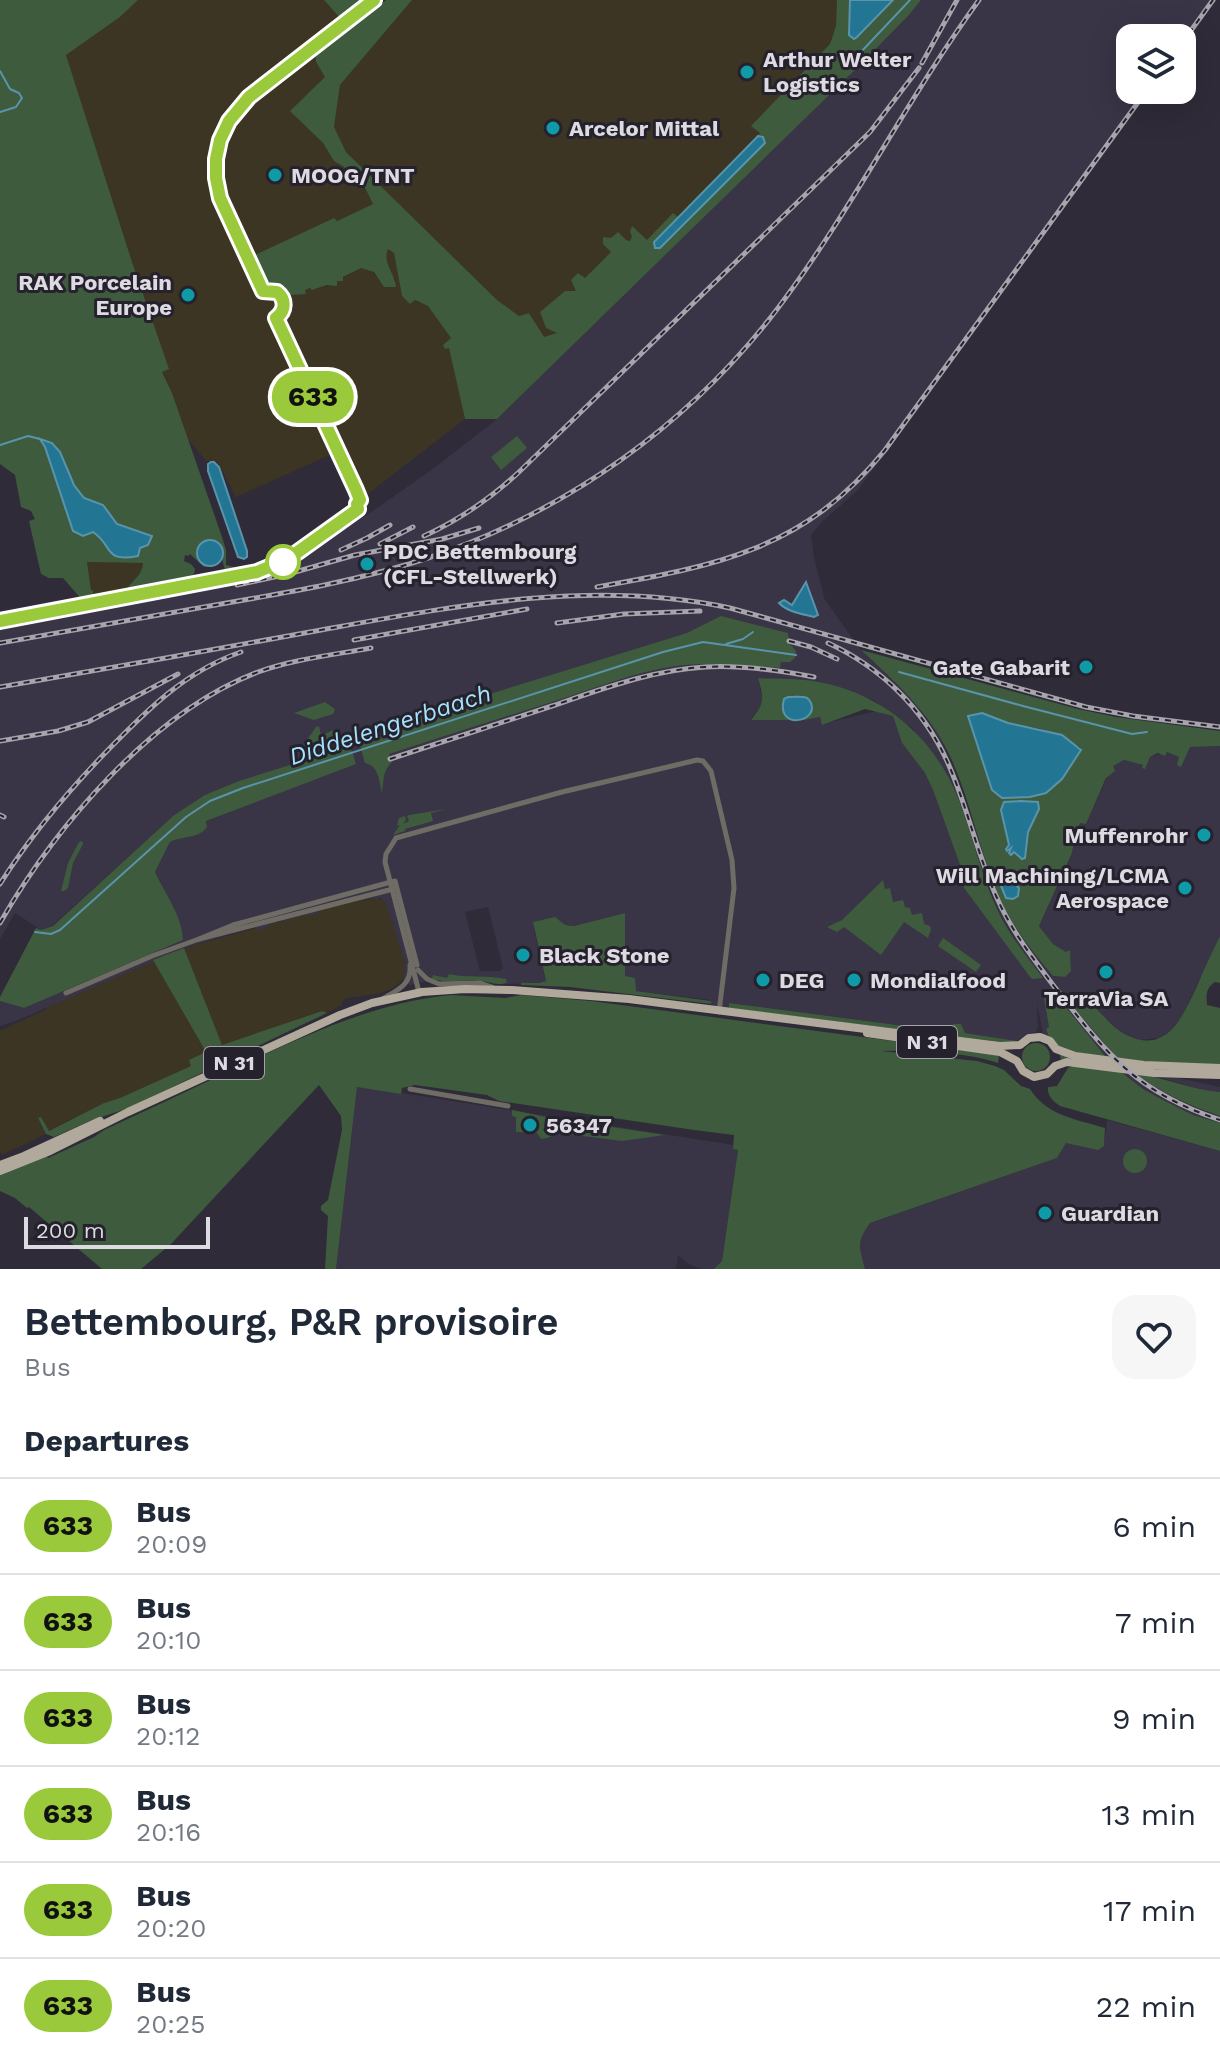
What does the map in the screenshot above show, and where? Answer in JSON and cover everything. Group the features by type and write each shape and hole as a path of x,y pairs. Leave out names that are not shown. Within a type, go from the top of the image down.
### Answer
{"main road":[{"name":"N 31","path":"0,1168 50,1151 324,1022 372,1003 421,993 497,989 629,999 1000,1046 1020,1045"},
{"name":"N 31","path":"835,1026 878,1036 1000,1052 1017,1061"},
{"path":"1040,1037 1050,1041 1056,1049 1057,1061 1047,1074 1034,1077 1023,1071 1017,1061 1020,1045 1029,1038 1040,1037"},
{"path":"1056,1049 1090,1058 1144,1065 1220,1068"},
{"path":"1055,1066 1074,1061 1154,1073 1220,1075"},
{"name":"N 31","path":"0,1168 31,1157 38,1150 94,1124 128,1112"}],"street":[{"path":"0,621 242,576 288,559"},
{"path":"372,1003 400,990 411,973 385,862 386,854 396,838 562,792 697,760 703,761 711,771 732,860 734,888 719,1012"},
{"path":"66,993 233,925 391,887 395,881 421,993"},
{"path":"391,887 421,993"},
{"path":"418,970 427,979 439,984 480,983 497,989"},
{"path":"410,1089 508,1106"}],"shaded area":[{"path":"138,0 324,0 340,18 364,0 384,0 316,53 316,62 326,77 291,111 323,143 334,161 344,167 353,183 360,180 373,204 336,221 334,218 256,255 270,283 284,289 289,295 330,285 361,268 370,269 379,279 396,281 385,256 388,248 394,253 402,296 428,306 451,338 449,347 465,419 360,500 333,442 332,454 236,497 217,461 206,461 188,439 162,371 168,369 66,55 120,17"},
{"path":"412,0 837,0 836,26 830,44 752,126 761,134 660,248 632,236 631,241 626,240 611,252 585,278 578,273 571,281 577,291 559,333 543,338 530,313 519,316 497,300 346,152 334,127 340,85"},
{"path":"921,0 1216,0 1196,28 1196,24 1116,24 1116,104 1140,104 858,490 811,535 825,600 861,650 913,700 940,737 956,773 996,890 1027,946 1053,976 1065,977 1071,968 1070,955 1053,944 1039,926 1072,853 1080,822 1086,824 1112,766 1124,760 1144,765 1150,757 1167,752 1180,757 1190,747 1220,746 1220,936 1182,1017 1167,1034 1140,1040 1119,1031 1094,1007 1068,993 1074,1008 1101,1042 1136,1074 1196,1108 1220,1116 1220,1123 1193,1115 1163,1100 1121,1072 1052,991 1049,1028 1046,1029 1049,1037 1043,1034 1037,1003 1036,1032 1017,1041 965,1033 953,1028 952,1032 730,1003 728,1013 710,1011 711,1000 636,991 625,977 625,913 574,926 534,930 546,981 541,983 506,984 496,977 450,974 448,978 429,978 410,985 403,979 405,963 387,905 381,898 361,899 321,910 317,914 270,924 258,930 255,927 184,948 0,1026 0,1001 24,1008 183,940 174,907 155,872 170,842 207,827 206,821 173,816 52,926 41,930 15,913 0,939 0,627 152,601 235,581 315,548 367,515 497,419 858,67","holes":["758,678 818,682 875,701 913,729 974,848 999,913 1021,950 1043,978 1031,977 964,888 964,876 933,790 925,773 902,743 893,716 877,711 822,724 820,717 805,720 751,719 763,701","488,907 503,968 500,971 480,971 465,912"]},
{"path":"87,562 143,563 142,572 131,583 130,591 94,599"},
{"path":"361,899 385,901 390,911 405,963 403,979 395,987 382,993 347,998 342,1005 327,1013 321,1011 222,1046 184,948"},
{"path":"153,960 206,1052 191,1066 48,1131 41,1117 38,1119 46,1134 2,1155 0,1031 47,1009 47,1006"},
{"path":"1159,1077 1220,1087 1220,1092 1203,1091"},
{"path":"357,1086 734,1145 734,1149 738,1150 722,1261 714,1269 701,1269 688,1264 678,1255 676,1269 336,1269"},
{"path":"1107,1120 1220,1151 1220,1269 865,1269 858,1245 870,1223 1057,1158 1066,1143 1104,1146"}],"green space":[{"path":"0,0 138,0 120,17 66,55 169,369 162,372 222,537 226,565 234,567 234,574 226,574 222,559 204,567 190,554 185,555 184,561 195,569 187,579 130,591 127,589 143,563 87,562 94,599 83,601 63,578 49,578 41,574 29,521 35,519 31,511 21,507 15,475 0,464"},
{"path":"324,0 364,0 340,18"},
{"path":"386,0 412,0 340,85 334,127 346,152 497,300 519,316 529,313 544,337 557,333 546,328 540,312 565,291 576,291 571,280 578,273 585,278 611,252 603,244 603,237 611,238 618,232 630,241 632,226 647,240 673,213 678,217 654,242 761,136 751,126 830,44 836,26 837,0 850,0 849,35 854,39 893,0 921,0 858,67 497,419 465,419 449,348 445,349 443,345 451,338 428,306 415,300 410,304 402,296 394,253 388,249 387,259 396,287 384,287 374,272 361,268 343,277 343,281 337,281 337,286 310,288 305,290 306,294 289,295 265,278 254,258 334,218 337,221 373,204 361,180 354,183 323,143 290,111 325,77 316,62 316,55"},
{"path":"517,436 527,448 501,470 491,457"},
{"path":"201,584 205,590 0,627 0,624"},
{"path":"721,616 788,633 789,643 796,651 795,658 790,662 781,662 780,668 702,664 645,672 409,747 389,754 393,761 385,772 382,793 376,771 365,763 359,742 363,738 415,717 687,633"},
{"path":"861,650 1078,709 1220,731 1220,746 1190,747 1181,767 1177,765 1179,757 1167,752 1165,756 1158,753 1150,757 1145,769 1143,765 1124,760 1113,766 1115,771 1106,778 1086,824 1080,823 1072,853 1039,926 1053,944 1066,952 1070,950 1071,971 1065,977 1053,976 1021,936 1008,914 990,873 962,785 940,737 909,697","holes":["982,713 1008,723 1041,729 1081,750 1076,754","1039,809 1028,832 1024,858 1014,852 1009,853 1012,849 1007,839"]},
{"path":"758,678 796,679 842,688 885,708 920,738 948,776 958,798 999,913 1043,978 1030,977 964,888 964,876 933,790 925,773 902,743 893,716 865,709 822,725 820,717 751,720 762,700"},
{"path":"325,702 335,709 333,714 314,720 294,713"},
{"path":"319,726 321,736 333,730 332,738 340,737 343,747 339,748 335,741 298,753 316,727"},
{"path":"347,747 352,751 356,764 206,821 204,831 170,842 155,872 176,913 183,940 24,1008 0,1001 36,928 41,930 53,926 173,816 205,795 239,781"},
{"path":"447,809 431,813 433,821 393,835 400,825 397,826 399,818 405,816 403,824 409,821 409,815"},
{"path":"82,841 68,888 61,891 68,863"},
{"path":"883,880 885,889 890,888 893,902 903,900 912,915 922,913 924,924 931,930 928,938 904,922 881,955 844,927 837,932 827,927 842,920"},
{"path":"625,913 625,976 635,978 636,991 711,1001 711,1004 570,987 521,985 546,981 533,922 555,917 565,925 574,926"},
{"path":"1220,936 1220,983 1215,982 1207,992 1207,1005 1220,1008 1220,1065 1180,1066 1117,1058 1074,1008 1067,991 1094,1007 1127,1035 1141,1040 1163,1036 1186,1009"},
{"path":"943,938 981,965 976,972 938,946"},
{"path":"184,948 222,1045 322,1011 327,1013 126,1109 54,1137 46,1134 38,1118 41,1117 49,1131 104,1103 191,1066 189,1060 206,1052 153,960"},
{"path":"449,974 506,979 507,983 432,979 433,975 447,978"},
{"path":"1051,991 1105,1056 1067,1055 1066,1060 1061,1061 1059,1049 1046,1029 1049,1027 1044,998"},
{"path":"451,995 505,998 521,995 591,1001 999,1055 998,1063 940,1052 881,1051 977,1061 995,1066 1021,1086 1030,1089 1054,1111 1105,1128 1104,1146 1098,1150 1066,1143 1057,1158 870,1223 860,1245 865,1269 714,1269 722,1261 738,1150 733,1149 734,1135 499,1101 487,1095 415,1085 402,1088 401,1094 357,1087 336,1269 325,1269 328,1216 321,1206 328,1200 342,1130 341,1116 319,1085 171,1244 141,1269 102,1269 29,1207 0,1191 0,1174 46,1155 48,1158 297,1040 372,1011"},
{"path":"729,1003 951,1032 953,1024 961,1024 965,1033 1017,1041 1001,1042 729,1008"},
{"path":"1036,1043 1046,1047 1050,1057 1046,1067 1036,1071 1026,1067 1022,1057 1026,1047"},
{"path":"1068,1068 1121,1072 1163,1100 1193,1115 1220,1123 1220,1151 1060,1106 1050,1096 1048,1087 1057,1086"},
{"path":"1136,1074 1220,1092 1220,1116 1176,1098"},
{"path":"512,1110 665,1135 622,1141 559,1133 541,1139 537,1133 516,1132 516,1117 512,1116"},
{"path":"1135,1149 1143,1153 1147,1161 1143,1169 1135,1173 1127,1169 1123,1161 1127,1153"}],"water":[{"path":"850,0 893,0 854,39 849,35"},
{"path":"758,136 763,137 765,143 660,248 655,248 654,242"},
{"path":"40,439 52,443 60,452 74,485 84,498 103,505 117,524 152,536 148,545 140,548 138,556 119,557 110,552 93,532 83,536 73,531"},
{"path":"211,462 219,467 247,551 244,559 238,557 208,471"},
{"path":"210,540 219,544 223,553 219,562 210,566 201,562 197,553 201,544"},
{"path":"806,582 818,615 814,617 791,611 779,603 784,600 792,605"},
{"path":"784,699 808,699 812,710 809,715 797,720 786,716"},
{"path":"982,713 1008,723 1062,735 1081,750 1062,779 1046,793 1002,798 992,790 968,716"},
{"path":"1004,802 1038,802 1039,809 1028,832 1025,858 1022,859 1014,852 1009,853 1011,848 1006,849 1009,845 1001,810"},
{"path":"1004,872 1019,888 1018,896 1013,899 1006,898 997,876"}],"waterway":[{"path":"858,67 860,53 910,0"},
{"path":"0,71 10,89 22,98 16,107 0,112"},
{"path":"0,445 28,436 40,439"},
{"path":"726,644 753,632"},
{"name":"Diddelengerbaach","path":"35,932 51,934 60,930 186,817 210,801 243,788 663,652 703,642 796,655"},
{"name":"Diddelengerbaach","path":"899,672 1132,734 1147,732"}],"railway":[{"path":"922,63 957,0"},
{"path":"0,643 326,585 428,558 529,516 622,459 706,390 778,308 979,0"},
{"path":"1196,24 1213,0"},
{"path":"424,536 474,508 519,472 870,132 919,68"},
{"path":"597,587 681,571 755,548 790,532 823,511 854,484 885,450 1137,104"},
{"path":"341,550 390,525"},
{"path":"380,544 413,527"},
{"path":"237,585 479,528"},
{"path":"0,687 467,606 520,599 625,596 678,599 730,608 1086,707 1220,727"},
{"path":"354,640 527,609"},
{"path":"557,623 624,614 700,611"},
{"path":"789,641 837,659"},
{"path":"828,643 882,677 926,724 947,761 1003,910 1030,954 1090,1031 1124,1068 1144,1083 1190,1109 1220,1120"},
{"path":"0,923 23,886 78,812 110,776 181,715 219,690 258,672 371,648"},
{"path":"0,884 64,797 138,720 185,681 241,652"},
{"path":"390,759 608,687 666,672 733,667 814,677"},
{"path":"0,741 58,731 88,722 178,674"},
{"path":"0,815 4,817"}],"bus line":[{"name":"633","path":"0,621 257,572 282,563 358,509 360,500 356,490 276,318 284,307 283,298 272,290 263,291 220,198 216,159 220,140 236,110 374,0"}],"place":[{"name":"Arthur Welter Logistics","path":"747,72"},
{"name":"Arcelor Mittal","path":"553,128"},
{"name":"MOOG/TNT","path":"275,175"},
{"name":"RAK Porcelain Europe","path":"188,295"},
{"name":"PDC Bettembourg (CFL-Stellwerk)","path":"367,564"},
{"name":"Gate Gabarit","path":"1086,667"},
{"name":"Muffenrohr","path":"1204,835"},
{"name":"Will Machining/LCMA Aerospace","path":"1185,888"},
{"name":"Black Stone","path":"523,955"},
{"name":"TerraVia SA","path":"1106,972"},
{"name":"DEG","path":"763,980"},
{"name":"Mondialfood","path":"854,980"},
{"name":"56347","path":"530,1125"},
{"name":"Guardian","path":"1045,1213"}]}
